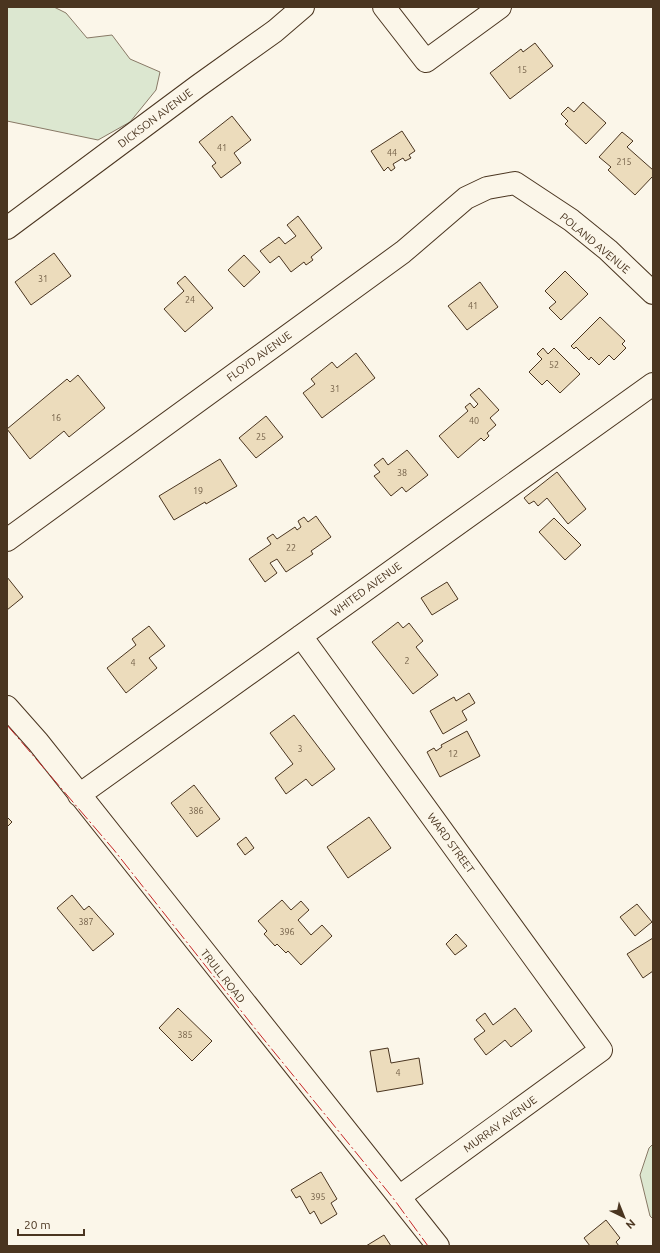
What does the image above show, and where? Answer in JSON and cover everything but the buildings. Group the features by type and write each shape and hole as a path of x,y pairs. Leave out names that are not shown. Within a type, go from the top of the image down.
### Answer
{"street":[{"name":"DICKSON AVENUE","path":"7,228 275,31 303,7"},
{"path":"384,7 426,61 500,7"},
{"name":"POLAND AVENUE","path":"514,183 571,220 608,250 653,293"},
{"name":"FLOYD AVENUE","path":"7,540 403,252 466,198 487,188 514,183"},
{"name":"WHITED AVENUE","path":"79,795 653,384"},
{"name":"WARD STREET","path":"301,636 601,1050"},
{"name":"TRULL ROAD","path":"7,707 79,795 438,1246"},
{"name":"MURRAY AVENUE","path":"399,1197 601,1050"}],"green space":[{"path":"7,7 54,7 66,13 87,38 112,35 130,59 160,72 156,90 130,122 98,140 7,121"},
{"path":"653,1144 653,1219 650,1216 640,1175 649,1148"}],"power":[{"path":"7,725 114,850 257,1031 393,1198 428,1246"}]}
